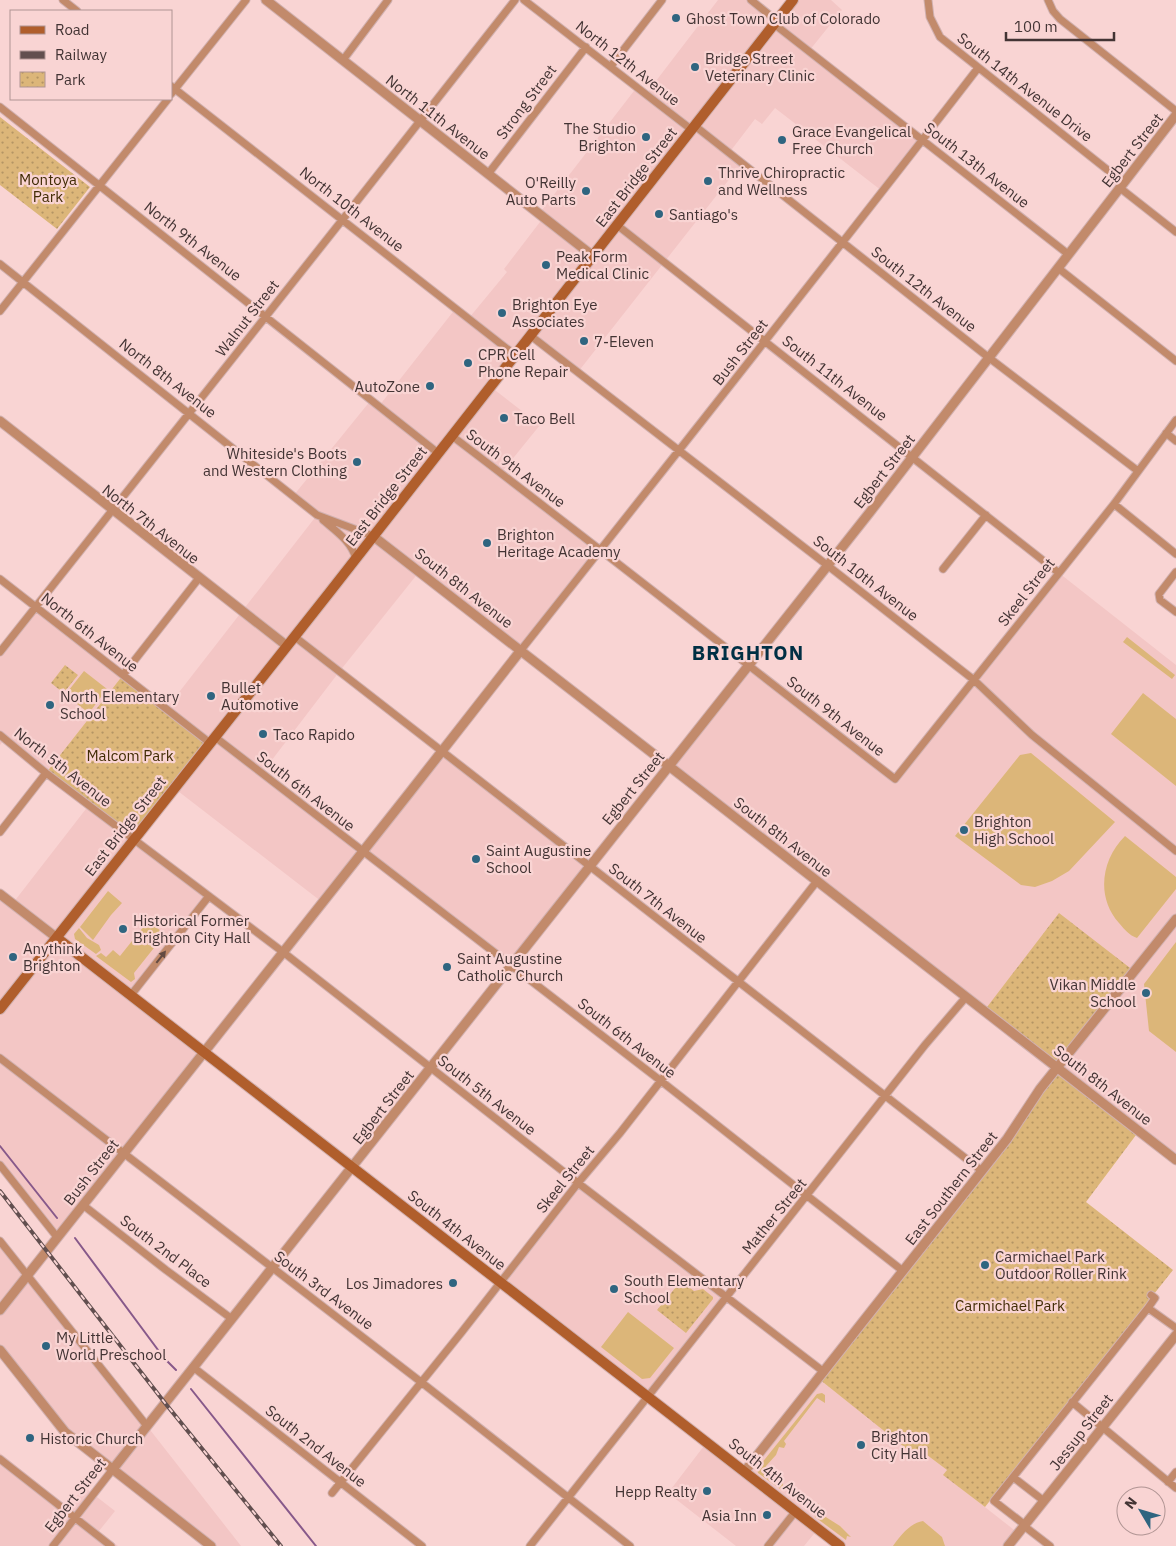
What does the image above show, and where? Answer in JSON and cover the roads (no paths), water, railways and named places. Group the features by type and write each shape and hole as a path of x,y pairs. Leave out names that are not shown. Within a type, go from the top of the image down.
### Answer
{"main road":[{"name":"East Bridge Street","path":"0,1009 356,559 793,0"},
{"name":"South 4th Avenue","path":"57,938 840,1546"}],"street":[{"path":"63,0 76,10"},
{"path":"173,90 246,0"},
{"path":"343,60 388,0"},
{"name":"Walnut Street","path":"0,652 515,0"},
{"name":"North 12th Avenue","path":"524,0 693,128"},
{"path":"611,66 662,0"},
{"name":"South 13th Avenue","path":"751,0 923,140 1068,254"},
{"name":"South 14th Avenue Drive","path":"928,0 930,18 936,31 944,41 1122,185 1176,232"},
{"path":"1048,0 1053,11 1060,19 1176,110"},
{"name":"North 11th Avenue","path":"271,2 420,122 592,256"},
{"name":"Strong Street","path":"488,174 586,47"},
{"name":"Bush Street","path":"0,1310 766,341 978,68"},
{"name":"North 10th Avenue","path":"173,90 516,355"},
{"path":"0,310 167,100"},
{"name":"North 9th Avenue","path":"0,108 267,316 438,453"},
{"name":"Egbert Street","path":"52,1546 828,565 1176,116"},
{"name":"South 12th Avenue","path":"693,128 1138,471"},
{"name":"South 11th Avenue","path":"617,225 1059,573"},
{"name":"North 8th Avenue","path":"0,264 318,515 354,549 356,559"},
{"path":"1058,268 1176,361"},
{"name":"South 10th Avenue","path":"531,336 974,680 1032,735 1176,851"},
{"name":"Skeel Street","path":"894,779 1114,504 1176,420"},
{"name":"North 7th Avenue","path":"0,421 287,646"},
{"path":"1166,433 1176,441"},
{"name":"South 9th Avenue","path":"452,436 601,549 747,666 894,779"},
{"path":"1114,504 1176,554"},
{"name":"North 8th Avenue","path":"318,515 373,536"},
{"path":"943,569 986,515"},
{"name":"South 8th Avenue","path":"373,536 1176,1160"},
{"path":"1176,572 1159,594 1160,600 1176,612"},
{"path":"123,675 199,578"},
{"name":"North 6th Avenue","path":"0,579 123,675 212,740"},
{"name":"South 7th Avenue","path":"294,637 982,1171"},
{"name":"North 5th Avenue","path":"0,735 46,773 134,839"},
{"name":"South 6th Avenue","path":"212,740 512,966 903,1271"},
{"path":"0,832 46,773"},
{"name":"South 5th Avenue","path":"134,839 283,952 578,1183 824,1372"},
{"name":"Skeel Street","path":"332,1493 661,1081 817,880"},
{"path":"0,894 57,938"},
{"path":"131,995 209,896"},
{"name":"East Southern Street","path":"745,1471 982,1171 1057,1068 1176,919"},
{"name":"Mather Street","path":"530,1546 885,1096 966,997"},
{"name":"South 3rd Avenue","path":"0,1058 421,1382 630,1546"},
{"path":"0,1165 58,1237"},
{"name":"South 2nd Place","path":"83,1205 232,1319"},
{"path":"0,1241 147,1426"},
{"path":"1050,1546 994,1501 1069,1404 1148,1308 1155,1298 1151,1295"},
{"path":"1148,1308 1176,1328"},
{"name":"Jessup Street","path":"1008,1546 1176,1335"},
{"path":"0,1350 65,1432 211,1546"},
{"name":"South 2nd Avenue","path":"193,1367 422,1546"},
{"path":"1069,1404 1103,1426 1176,1488"},
{"path":"0,1459 111,1546"},
{"path":"1168,1482 1176,1472"},
{"path":"1014,1477 1044,1501"},
{"path":"768,1546 795,1512"}],"waterway":[{"path":"0,1146 57,1218"},
{"path":"75,1238 164,1358 176,1370"},
{"path":"191,1389 316,1546"}],"railway":[{"path":"0,1191 165,1403 281,1546"}],"place":[{"name":"Ghost Town Club of Colorado","path":"676,18"},
{"name":"Bridge Street Veterinary Clinic","path":"695,67"},
{"name":"The Studio Brighton","path":"646,137"},
{"name":"Grace Evangelical Free Church","path":"782,140"},
{"name":"Thrive Chiropractic and Wellness","path":"708,181"},
{"name":"O'Reilly Auto Parts","path":"586,191"},
{"name":"Santiago's","path":"659,214"},
{"name":"Peak Form Medical Clinic","path":"546,265"},
{"name":"Brighton Eye Associates","path":"502,313"},
{"name":"7-Eleven","path":"584,341"},
{"name":"CPR Cell Phone Repair","path":"468,363"},
{"name":"AutoZone","path":"430,386"},
{"name":"Taco Bell","path":"504,418"},
{"name":"Whiteside's Boots and Western Clothing","path":"357,462"},
{"name":"Brighton Heritage Academy","path":"487,543"},
{"name":"Bullet Automotive","path":"211,696"},
{"name":"North Elementary School","path":"50,705"},
{"name":"Taco Rapido","path":"263,734"},
{"name":"Brighton High School","path":"964,830"},
{"name":"Saint Augustine School","path":"476,859"},
{"name":"Historical Former Brighton City Hall","path":"123,929"},
{"name":"Anythink Brighton","path":"13,957"},
{"name":"Saint Augustine Catholic Church","path":"447,967"},
{"name":"Vikan Middle School","path":"1146,993"},
{"name":"Carmichael Park Outdoor Roller Rink","path":"985,1265"},
{"name":"Los Jimadores","path":"453,1283"},
{"name":"South Elementary School","path":"614,1289"},
{"name":"My Little World Preschool","path":"46,1346"},
{"name":"Historic Church","path":"30,1438"},
{"name":"Brighton City Hall","path":"861,1445"},
{"name":"Hepp Realty","path":"707,1491"},
{"name":"Asia Inn","path":"767,1515"}],"district":[{"name":"BRIGHTON","path":"748,652"}],"park label":[{"name":"Montoya Park","path":"48,188"},
{"name":"Malcom Park","path":"130,755"},
{"name":"Carmichael Park","path":"1010,1305"}]}
